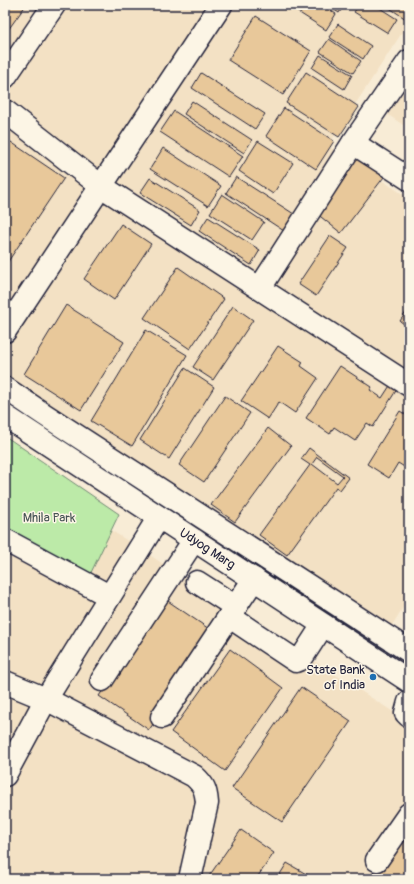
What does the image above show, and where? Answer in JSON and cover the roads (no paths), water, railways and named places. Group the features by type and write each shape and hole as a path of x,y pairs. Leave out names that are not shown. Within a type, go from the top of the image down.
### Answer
{"street":[{"path":"5,77 54,5"},
{"path":"5,331 221,5"},
{"path":"260,288 353,143 409,61"},
{"path":"5,111 101,186 409,385"},
{"path":"353,143 409,179"},
{"name":"Udyog Marg","path":"5,388 409,652"},
{"name":"Udyog Marg","path":"5,416 323,625 407,676"},
{"path":"5,775 46,699 159,517"},
{"path":"5,540 110,596"},
{"path":"102,680 194,540"},
{"path":"224,560 202,585 237,619 296,661 301,659 323,625"},
{"path":"162,717 237,619 259,582"},
{"path":"5,682 46,699 194,776 202,783 206,793 207,803 190,879"},
{"path":"409,702 406,709 406,713 409,716"},
{"path":"377,860 409,814"}],"place":[{"name":"State Bank of India","path":"373,677"}],"park label":[{"name":"Mhila Park","path":"49,518"}]}
